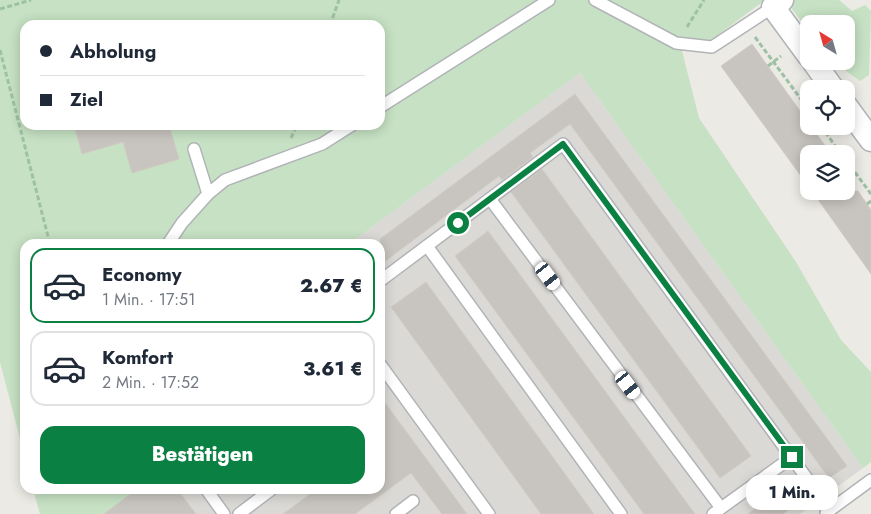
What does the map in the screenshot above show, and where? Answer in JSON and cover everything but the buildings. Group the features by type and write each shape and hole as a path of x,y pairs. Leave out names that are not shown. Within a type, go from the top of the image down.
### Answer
{"street":[{"path":"778,4 800,41"},
{"path":"855,118 871,140"}],"lane":[{"path":"385,104 549,0"},
{"path":"595,0 676,43 712,47 778,4"},
{"path":"171,239 182,223 208,194 225,180 322,144 344,130"},
{"path":"385,277 563,144 792,457 827,512 871,480"},
{"path":"194,149 208,194"},
{"path":"490,199 717,511 792,457"},
{"path":"427,246 621,514"},
{"path":"385,371 489,514"},
{"path":"210,494 224,514"},
{"path":"239,514 265,494"},
{"path":"396,514 413,501"}],"path":[{"path":"0,9 31,0"},
{"path":"332,20 339,0"},
{"path":"676,43 704,0"},
{"path":"746,24 800,97"},
{"path":"0,50 20,128"},
{"path":"21,130 49,239"},
{"path":"855,172 871,194"},
{"path":"867,204 871,201"}],"shaded area":[{"path":"580,73 863,468 800,514 146,514 132,494 385,494 385,239 356,239"}],"green space":[{"path":"0,0 765,0 711,40 682,51 699,118 796,262 841,340 871,372 871,462 863,468 580,73 356,239 20,239 20,439 0,362"},
{"path":"785,0 839,0 852,11 865,5 871,11 869,75 860,81 845,70 855,70 855,15 800,15 800,19"},
{"path":"34,494 132,494 146,514 40,514"}],"route":[{"path":"458,223 563,144 792,457"}]}
